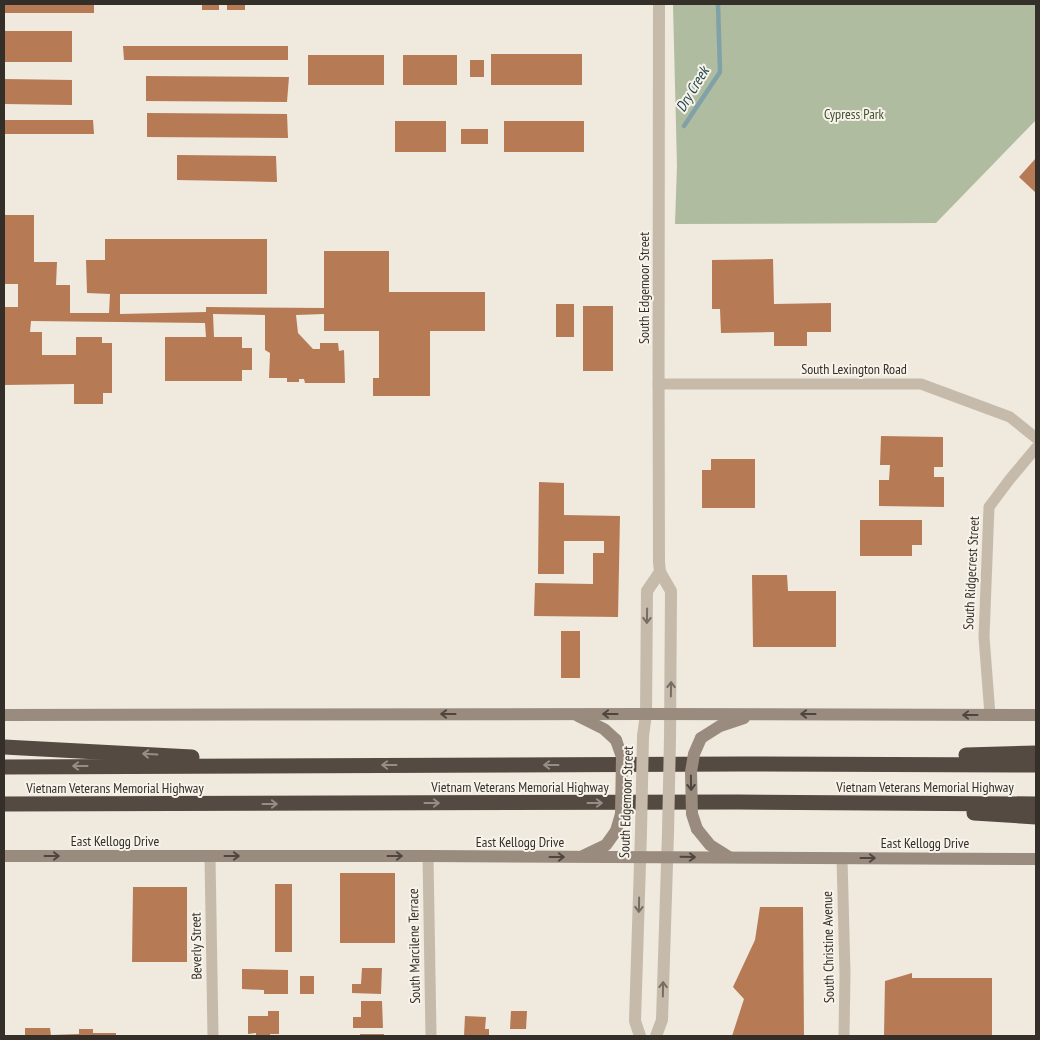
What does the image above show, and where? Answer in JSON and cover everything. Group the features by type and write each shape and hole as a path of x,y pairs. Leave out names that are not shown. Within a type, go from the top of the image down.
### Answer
{"highway":[{"path":"4,747 356,766"},
{"path":"740,764 1036,753"},
{"name":"Vietnam Veterans Memorial Highway","path":"4,767 740,764 1036,765"},
{"path":"737,802 1036,817"},
{"name":"Vietnam Veterans Memorial Highway","path":"4,804 737,802 1036,804"},
{"path":"4,815 221,804"}],"main road":[{"path":"575,714 604,729 616,740 622,757 621,814 616,831 606,844 580,857"},
{"path":"730,858 710,844 697,829 692,814 691,772 694,754 701,738 720,726 753,714"},
{"path":"4,715 1036,715"},
{"name":"East Kellogg Drive","path":"4,856 1036,859"}],"street":[{"name":"South Edgemoor Street","path":"656,1036 662,1020 668,833 672,591 660,572 658,4"},
{"name":"South Lexington Road","path":"658,384 920,384 1010,417 1036,438"},
{"name":"South Ridgecrest Street","path":"990,715 984,637 989,507 1036,448"},
{"name":"South Edgemoor Street","path":"640,1036 635,1021 646,714 647,591 660,572"},
{"name":"Beverly Street","path":"210,856 212,1036"},
{"name":"South Marcilene Terrace","path":"428,856 430,1036"},
{"name":"South Christine Avenue","path":"842,858 845,974 844,1036"}],"green space":[{"name":"Cypress Park","path":"673,4 1036,4 1036,120 936,223 675,224 677,166"}],"building":[{"path":"4,4 94,4 94,13 4,13"},
{"path":"202,4 219,4 219,10 202,10"},
{"path":"227,4 245,4 245,10 227,10"},
{"path":"4,31 72,31 72,62 4,62"},
{"path":"123,46 288,46 288,60 124,60"},
{"path":"491,54 582,54 582,85 491,85"},
{"path":"308,55 384,55 384,85 308,85"},
{"path":"403,55 457,55 457,85 403,85"},
{"path":"470,60 484,60 484,77 470,77"},
{"path":"146,76 289,77 287,102 146,101"},
{"path":"4,79 72,80 72,105 4,104"},
{"path":"147,113 287,114 288,138 147,137"},
{"path":"4,120 93,120 94,134 4,134"},
{"path":"395,121 446,121 446,152 395,152"},
{"path":"504,121 584,121 584,152 504,152"},
{"path":"461,129 488,129 488,144 461,144"},
{"path":"177,155 276,156 277,182 177,180"},
{"path":"1036,158 1036,193 1019,177"},
{"path":"5,215 34,215 34,262 57,262 56,285 70,285 70,313 109,313 110,294 87,293 86,260 105,260 105,239 267,239 267,294 120,294 120,314 206,312 206,307 324,308 324,251 389,251 389,292 485,292 485,331 430,331 430,396 373,396 373,378 379,378 379,331 324,331 324,314 296,315 298,333 313,349 320,349 320,343 338,343 339,351 344,350 345,383 305,383 304,379 299,379 299,382 287,382 287,378 269,378 270,353 265,350 265,315 213,314 214,337 242,337 242,348 252,348 252,370 242,370 242,381 165,381 165,337 206,337 205,323 31,321 30,332 42,332 42,355 76,355 76,337 102,337 102,343 112,343 112,393 103,393 103,404 74,404 74,384 4,385 4,307 18,307 18,284 4,284"},
{"path":"773,259 774,304 831,303 831,332 807,332 807,346 774,346 774,332 721,333 720,309 712,309 712,260"},
{"path":"556,304 574,304 574,337 556,337"},
{"path":"583,306 613,306 613,371 583,371"},
{"path":"881,436 943,437 943,467 934,467 934,477 944,477 944,507 879,506 879,480 889,480 890,465 880,465"},
{"path":"711,459 755,459 755,508 702,508 702,470 711,470"},
{"path":"539,482 564,483 564,515 620,516 618,617 534,616 535,583 593,584 593,553 604,553 604,541 564,541 564,574 538,574"},
{"path":"860,520 922,520 922,545 912,545 912,556 860,556"},
{"path":"752,575 787,575 788,591 836,591 836,647 753,647"},
{"path":"561,631 580,631 580,678 561,678"},
{"path":"340,873 395,873 395,943 340,943"},
{"path":"275,884 292,884 292,952 275,952"},
{"path":"133,887 187,887 187,962 132,962"},
{"path":"760,907 803,907 804,1036 732,1036 744,999 733,987 755,940"},
{"path":"362,968 382,968 381,994 352,993 352,984 361,984"},
{"path":"242,969 288,970 288,994 264,994 264,990 242,989"},
{"path":"912,973 912,978 992,978 992,1036 884,1036 885,981"},
{"path":"300,976 314,976 314,994 300,994"},
{"path":"361,1001 382,1001 383,1028 353,1028 353,1017 361,1017"},
{"path":"268,1011 279,1011 279,1034 256,1036 256,1033 248,1034 248,1016 268,1016"},
{"path":"511,1011 527,1011 526,1029 510,1029"},
{"path":"465,1016 486,1017 485,1029 489,1029 489,1036 464,1036"},
{"path":"25,1028 50,1028 51,1036 25,1036"},
{"path":"79,1029 93,1029 93,1033 116,1033 116,1036 51,1036 79,1034"},
{"path":"360,1034 384,1034 384,1036 360,1036"}],"waterway":[{"name":"Dry Creek","path":"684,126 720,72 718,4"}]}
